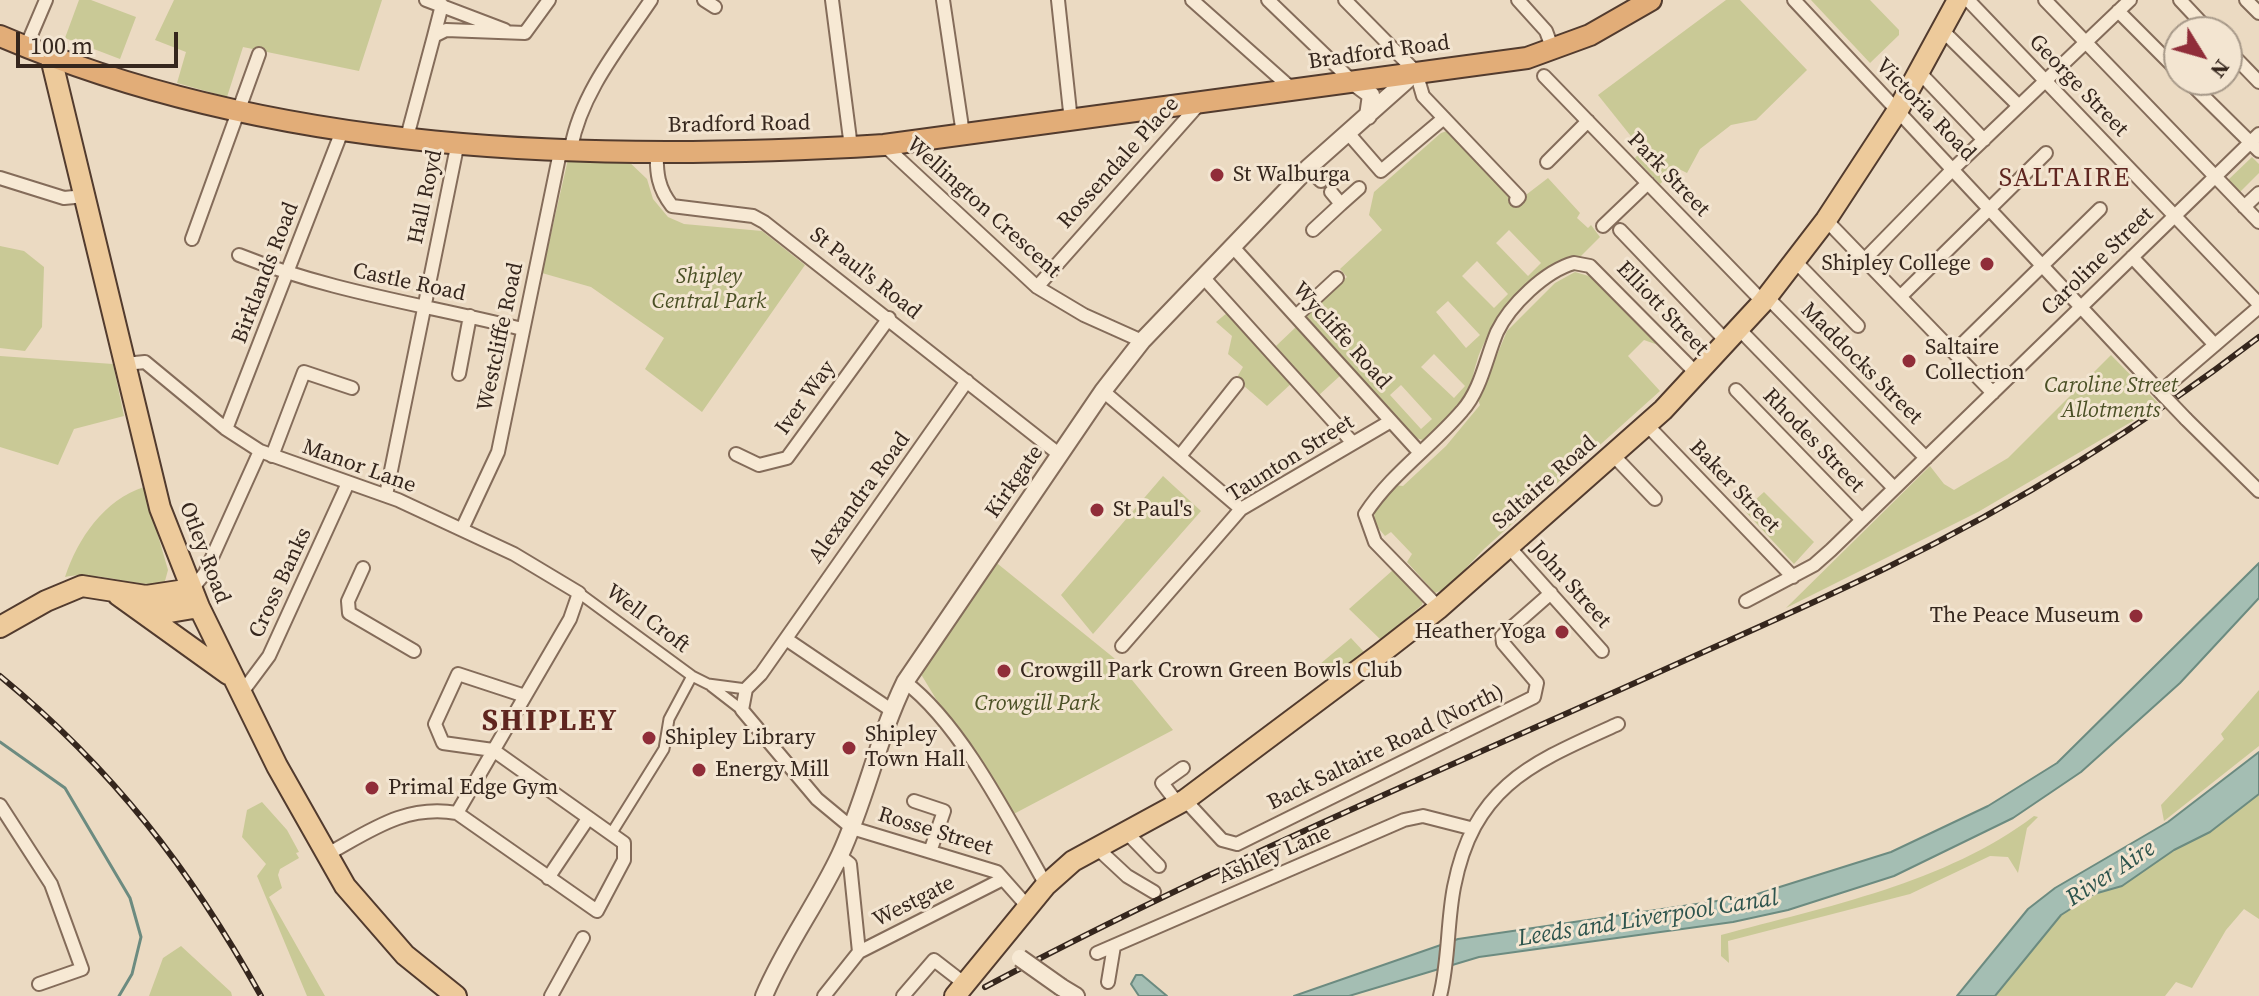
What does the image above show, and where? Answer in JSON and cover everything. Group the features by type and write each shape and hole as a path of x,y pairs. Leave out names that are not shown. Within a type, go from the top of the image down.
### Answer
{"highway":[{"name":"Bradford Road","path":"0,36 51,58 240,112 342,131 564,151 851,147 1071,121 1487,63 1553,50 1620,20 1651,0"}],"main road":[{"name":"Saltaire Road","path":"960,990 1046,885 1073,861 1128,834 1181,802 1439,608 1647,425 1698,375 1765,300 1826,220 1898,110 1958,0"},
{"name":"Otley Road","path":"51,58 160,508 196,598 236,686 326,855 373,922 405,955 456,996"},
{"path":"0,627 46,601 82,586 114,593 196,598"},
{"path":"114,593 236,686"},
{"path":"135,608 164,613 196,598"}],"street":[{"path":"26,47 46,0"},
{"path":"426,0 519,35"},
{"path":"434,36 446,30 519,35 531,28 549,0"},
{"name":"Westcliffe Road","path":"462,529 498,452 522,329 564,151 594,88 651,0"},
{"path":"832,0 851,147"},
{"path":"943,0 963,134"},
{"path":"1058,0 1071,121"},
{"path":"1192,0 1292,89"},
{"path":"1268,0 1352,81 1371,95 1368,116"},
{"path":"1345,0 1416,72 1423,96 1519,197 1516,200"},
{"path":"1518,0 1546,31 1553,50"},
{"name":"Victoria Road","path":"1794,0 2162,394 2259,491"},
{"name":"George Street","path":"1968,0 2259,305"},
{"path":"1865,259 1953,169 2130,0"},
{"path":"2180,0 2195,16"},
{"path":"2246,0 2259,13"},
{"path":"2048,1 2259,222"},
{"path":"407,137 442,5"},
{"path":"2118,11 2163,56"},
{"path":"1942,30 2019,106"},
{"path":"192,239 259,54"},
{"path":"2243,66 2259,82"},
{"name":"Kirkgate","path":"764,996 787,947 840,856 891,710 905,682 1103,391 1142,341 1308,168 1416,72"},
{"path":"1920,73 1984,140"},
{"name":"Park Street","path":"1544,76 1765,300"},
{"path":"2205,96 2256,142"},
{"name":"Rossendale Place","path":"1037,287 1201,102"},
{"path":"1348,133 1381,171 1444,118"},
{"path":"1547,162 1588,121"},
{"name":"Birklands Road","path":"226,429 342,131"},
{"name":"Hall Royd","path":"386,495 458,142"},
{"name":"Caroline Street","path":"1746,601 1814,565 2215,177 2256,142"},
{"name":"Wellington Crescent","path":"884,145 1037,287 1084,315 1142,341"},
{"name":"St Paul's Road","path":"657,150 656,173 662,193 672,206 753,216 889,318 1060,455"},
{"path":"1901,296 2046,153"},
{"path":"1308,168 1321,181"},
{"path":"0,178 64,198 85,196"},
{"path":"1603,226 1648,183"},
{"path":"1313,230 1359,188"},
{"path":"1331,192 1341,204"},
{"path":"2244,207 2259,193"},
{"path":"1954,352 2100,209"},
{"path":"1826,220 1993,393"},
{"path":"1620,230 1894,488"},
{"name":"Wycliffe Road","path":"1232,246 1420,453"},
{"name":"Castle Road","path":"239,255 287,274 522,329"},
{"path":"2132,257 2215,345"},
{"path":"1795,261 1858,326"},
{"name":"Elliott Street","path":"1420,453 1465,408 1498,330 1516,306 1566,265 1582,263 1598,271 1698,375"},
{"path":"1203,277 1353,443"},
{"path":"1296,316 1337,278"},
{"name":"Maddocks Street","path":"1765,300 1926,458"},
{"path":"2162,394 2259,305"},
{"path":"459,374 470,316"},
{"name":"Iver Way","path":"736,454 759,465 787,458 889,318"},
{"name":"Manor Lane","path":"125,364 145,362 226,429 266,453 386,495 462,529 514,554 578,599"},
{"path":"196,598 205,573 304,372 352,388"},
{"name":"Alexandra Road","path":"786,639 967,381"},
{"path":"1180,456 1237,384"},
{"name":"Rhodes Street","path":"1736,390 1862,520"},
{"path":"1103,391 1241,509"},
{"name":"Taunton Street","path":"1122,646 1241,509 1391,421"},
{"name":"Baker Street","path":"1647,425 1793,577"},
{"path":"1420,453 1380,491 1365,514 1375,542 1439,608"},
{"path":"1613,455 1655,499"},
{"name":"Cross Banks","path":"236,686 269,656 348,483"},
{"name":"John Street","path":"1509,547 1602,651"},
{"path":"363,568 348,601 349,613 414,651"},
{"name":"Back Saltaire Road (North)","path":"1181,802 1222,840 1237,844 1534,697 1537,683 1503,643 1502,636 1551,593"},
{"path":"457,813 578,599"},
{"name":"Well Croft","path":"578,599 708,684 742,710"},
{"path":"852,828 817,799 742,710 746,689 786,639 891,710"},
{"path":"326,855 408,813 432,808 457,813 597,911 624,860 624,843 587,820 493,750 443,743 435,724 458,674 525,696"},
{"name":"Well Croft","path":"611,834 664,749 669,719 692,676"},
{"path":"905,682 926,698 965,750 1046,885"},
{"name":"Well Croft","path":"708,684 746,689"},
{"path":"1442,992 1454,886 1470,828 1496,795 1541,760 1618,724"},
{"path":"1181,802 1162,783 1183,768"},
{"path":"914,801 944,811 931,849"},
{"path":"0,805 51,884 82,969 39,984"},
{"name":"Ashley Lane","path":"1097,953 1404,820 1423,816 1470,828"},
{"path":"548,878 587,820"},
{"name":"Rosse Street","path":"852,828 931,849 997,872 1003,879"},
{"path":"1128,834 1159,866"},
{"path":"1098,849 1127,876 1154,892"},
{"path":"840,856 850,864 859,952"},
{"path":"1003,879 1028,907"},
{"name":"Westgate","path":"824,996 859,952 1003,879"},
{"path":"551,996 583,938"},
{"path":"1000,939 1020,958 1068,992"},
{"path":"1108,982 1114,946"},
{"path":"903,996 934,960 960,990"}],"green space":[{"path":"79,0 91,0 136,17 120,59 65,38"},
{"path":"174,0 382,0 359,71 243,47 227,97 177,83 186,52 155,40"},
{"path":"1726,0 1740,0 1807,70 1756,120 1731,125 1700,149 1687,173 1677,168 1660,184 1635,158 1642,150 1598,95"},
{"path":"1811,0 1870,0 1899,30 1899,35 1870,63"},
{"path":"1450,130 1518,201 1548,178 1580,213 1577,218 1588,228 1591,225 1600,237 1581,256 1565,259 1549,268 1518,295 1483,346 1464,402 1423,440 1416,438 1304,316 1347,277 1340,269 1382,230 1369,215 1374,192 1441,133","holes":["1509,230 1541,263 1528,276 1496,243","1477,261 1508,294 1494,308 1462,276","1448,301 1480,335 1466,348 1436,312","1434,354 1465,386 1454,398 1421,367","1401,385 1432,419 1421,429 1390,395"]},
{"name":"Shipley Central Park","path":"569,155 625,158 647,179 653,199 668,217 684,224 762,231 805,265 702,412 645,369 664,338 591,287 542,273"},
{"path":"2252,157 2259,164 2259,173 2240,192 2228,180"},
{"path":"0,246 24,251 44,267 42,327 25,351 0,348"},
{"path":"1575,272 1599,279 1661,346 1644,340 1628,356 1660,391 1484,549 1447,588 1435,593 1407,562 1412,554 1391,532 1385,536 1374,523 1375,504 1394,485 1403,486 1446,446 1480,405 1478,400 1507,331 1555,283"},
{"path":"1228,312 1293,382 1267,406 1236,379 1243,367 1228,354 1232,336 1216,322"},
{"path":"1297,326 1342,374 1319,395 1276,346"},
{"name":"Caroline Street Allotments","path":"2111,355 2160,405 1978,512 1786,608 1930,466 1944,484 1954,490 2008,458"},
{"path":"0,356 113,364 124,416 74,429 58,465 0,447"},
{"path":"1163,476 1201,511 1093,634 1061,595"},
{"path":"144,487 168,570 165,581 148,584 91,576 65,577 77,548 94,522 117,501"},
{"path":"1764,492 1814,542 1794,564 1744,510"},
{"name":"Crowgill Park","path":"993,560 1114,658 1173,730 1008,817 919,671"},
{"path":"1393,570 1423,601 1381,640 1349,609"},
{"path":"1351,638 1364,652 1333,678 1320,664"},
{"path":"2259,690 2259,746 2164,821 2161,805 2224,739 2221,734"},
{"path":"2259,794 2259,919 2244,909 2226,930 2192,988 2176,982 2165,996 1995,996 2061,915 2102,891 2122,886 2174,850 2210,832"},
{"path":"262,802 287,830 299,852 296,853 299,858 280,869 278,875 282,888 269,897 325,996 307,996 257,876 266,864 242,837 247,810"},
{"path":"2034,816 2038,817 2027,828 2018,873 2008,857 1990,856 1910,894 1728,941 1729,963 1721,956 1721,935 1843,903 1924,876 2000,839"},
{"path":"181,946 232,996 149,996 163,958"}],"water":[{"name":"Leeds and Liverpool Canal","path":"2259,563 2259,598 2180,683 2081,772 2013,818 1894,876 1788,910 1733,922 1479,957 1349,996 1294,996 1458,939 1751,896 1891,852 1988,806 2057,763"},
{"name":"River Aire","path":"2259,752 2259,794 2210,832 2174,850 2122,886 2094,894 2061,915 1995,996 1957,996 2028,909 2055,888 2168,822"},
{"path":"1136,975 1142,975 1167,996 1139,996 1131,984"}],"waterway":[{"path":"0,742 65,788 130,898 141,937 132,974 119,996"}],"railway":[{"path":"985,987 1227,867 1886,568 2078,462 2170,402 2259,337"},
{"path":"0,676 78,747 146,823 206,906 261,996"}],"place":[{"name":"St Walburga","path":"1217,175"},
{"name":"Shipley College","path":"1987,264"},
{"name":"Saltaire Collection","path":"1909,361"},
{"name":"St Paul's","path":"1097,510"},
{"name":"The Peace Museum","path":"2136,616"},
{"name":"Heather Yoga","path":"1562,632"},
{"name":"Crowgill Park Crown Green Bowls Club","path":"1004,671"},
{"name":"Shipley Library","path":"649,738"},
{"name":"Shipley Town Hall","path":"849,748"},
{"name":"Energy Mill","path":"699,770"},
{"name":"Primal Edge Gym","path":"372,788"}],"district":[{"name":"SALTAIRE","path":"2065,179"},
{"name":"SHIPLEY","path":"550,722"}]}
